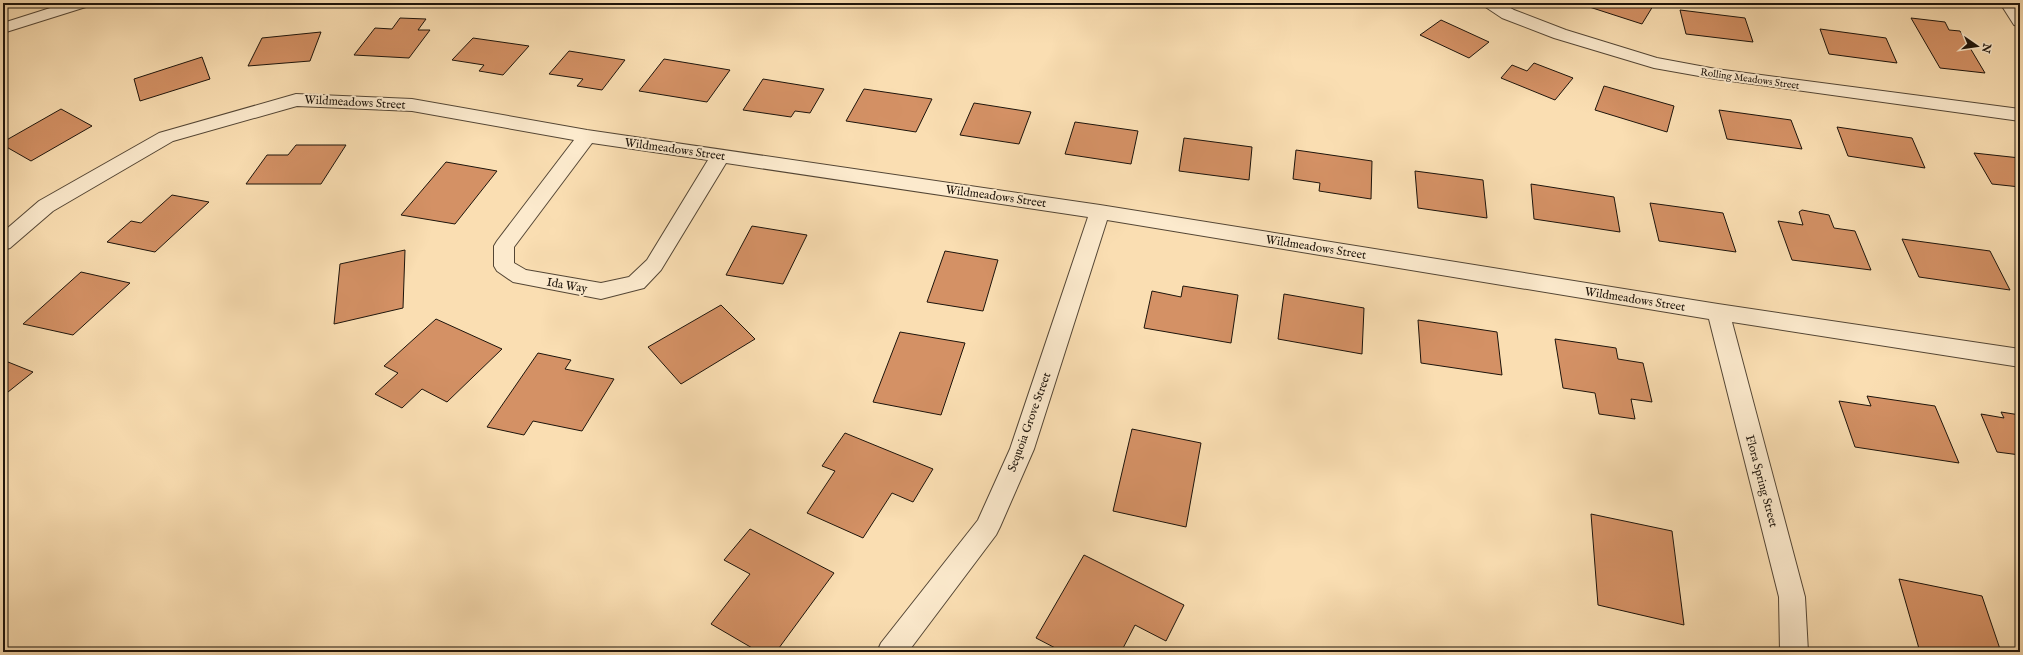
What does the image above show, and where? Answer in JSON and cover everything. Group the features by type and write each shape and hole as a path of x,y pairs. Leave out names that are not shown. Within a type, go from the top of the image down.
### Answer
{"street":[{"path":"3,28 83,3"},
{"name":"Rolling Meadows Street","path":"1490,3 1508,14 1560,34 1654,63 1724,76 2020,115"},
{"path":"2008,3 2020,21"},
{"name":"Wildmeadows Street","path":"3,243 46,206 166,138 296,100 412,105 587,136 1100,212 1718,312 2020,358"},
{"name":"Ida Way","path":"587,136 504,246 504,266 520,277 601,292 636,283 654,265 721,155"},
{"name":"Sequoia Grove Street","path":"892,652 987,528 1022,449 1100,212"},
{"name":"Flora Spring Street","path":"1718,312 1792,597 1794,652"}],"building":[{"path":"1577,3 1643,3 1653,6 1642,24"},
{"path":"1680,10 1745,18 1753,42 1686,34"},
{"path":"400,18 426,19 418,30 430,30 409,58 354,55 375,28 392,29"},
{"path":"1911,18 1945,22 1949,30 1960,31 1985,73 1940,68"},
{"path":"1441,20 1489,42 1469,58 1420,35"},
{"path":"1820,29 1886,38 1897,63 1829,54"},
{"path":"321,32 310,61 248,66 262,38"},
{"path":"473,38 529,46 503,75 479,71 484,65 452,60"},
{"path":"569,51 625,60 602,90 577,86 583,79 549,74"},
{"path":"202,57 210,79 140,101 134,79"},
{"path":"664,59 730,70 707,102 639,91"},
{"path":"1534,63 1573,78 1555,100 1501,78 1512,65 1527,71"},
{"path":"763,79 824,89 810,113 795,111 791,117 743,110"},
{"path":"1604,86 1674,106 1667,132 1595,110"},
{"path":"864,89 932,99 916,132 846,121"},
{"path":"974,103 1031,112 1019,144 960,135"},
{"path":"61,109 92,126 31,161 3,145 3,142"},
{"path":"1719,110 1791,120 1802,149 1727,139"},
{"path":"1075,122 1138,131 1131,164 1065,154"},
{"path":"1837,127 1912,138 1925,168 1848,156"},
{"path":"1184,138 1252,147 1249,180 1179,171"},
{"path":"296,145 346,145 321,184 246,184 267,155 288,155"},
{"path":"1296,150 1372,161 1371,199 1319,191 1320,183 1293,179"},
{"path":"1974,153 2020,158 2020,187 1992,184"},
{"path":"446,162 497,171 455,224 401,215"},
{"path":"1415,171 1483,180 1487,218 1418,208"},
{"path":"1531,184 1614,197 1620,232 1534,219"},
{"path":"172,195 209,202 155,252 107,242 131,221 141,223"},
{"path":"1650,203 1723,213 1736,252 1659,241"},
{"path":"1802,210 1829,215 1834,228 1855,231 1871,270 1792,260 1778,221 1803,225 1799,212"},
{"path":"752,226 807,235 783,284 726,275"},
{"path":"1902,239 1990,251 2010,290 1919,277"},
{"path":"405,250 403,308 334,324 340,264"},
{"path":"945,251 998,260 983,311 927,302"},
{"path":"81,272 130,283 73,335 23,324"},
{"path":"1183,286 1238,295 1231,343 1144,328 1152,291 1181,297"},
{"path":"1284,294 1364,308 1362,354 1278,339"},
{"path":"721,305 755,339 681,384 648,347"},
{"path":"436,319 502,349 447,402 422,389 402,408 375,394 398,373 384,366"},
{"path":"1418,320 1497,332 1502,375 1421,363"},
{"path":"900,332 965,343 941,415 873,402"},
{"path":"1555,339 1616,348 1618,359 1643,363 1652,402 1631,399 1635,419 1599,414 1595,393 1563,388"},
{"path":"538,353 571,360 565,369 614,379 582,431 533,421 524,435 487,427"},
{"path":"3,360 33,372 3,396"},
{"path":"1867,396 1935,406 1959,463 1855,447 1839,401 1871,406"},
{"path":"2001,412 2020,415 2020,455 1997,452 1981,414 2004,418"},
{"path":"1132,429 1201,443 1186,527 1113,511"},
{"path":"845,433 933,469 913,502 892,493 863,538 807,513 835,471 822,466"},
{"path":"1591,514 1672,531 1684,625 1598,605"},
{"path":"750,529 834,573 776,652 759,652 711,624 750,574 724,560"},
{"path":"1084,555 1184,605 1166,641 1135,625 1121,652 1063,652 1036,638"},
{"path":"1899,579 1982,596 2001,652 1920,652"}]}
